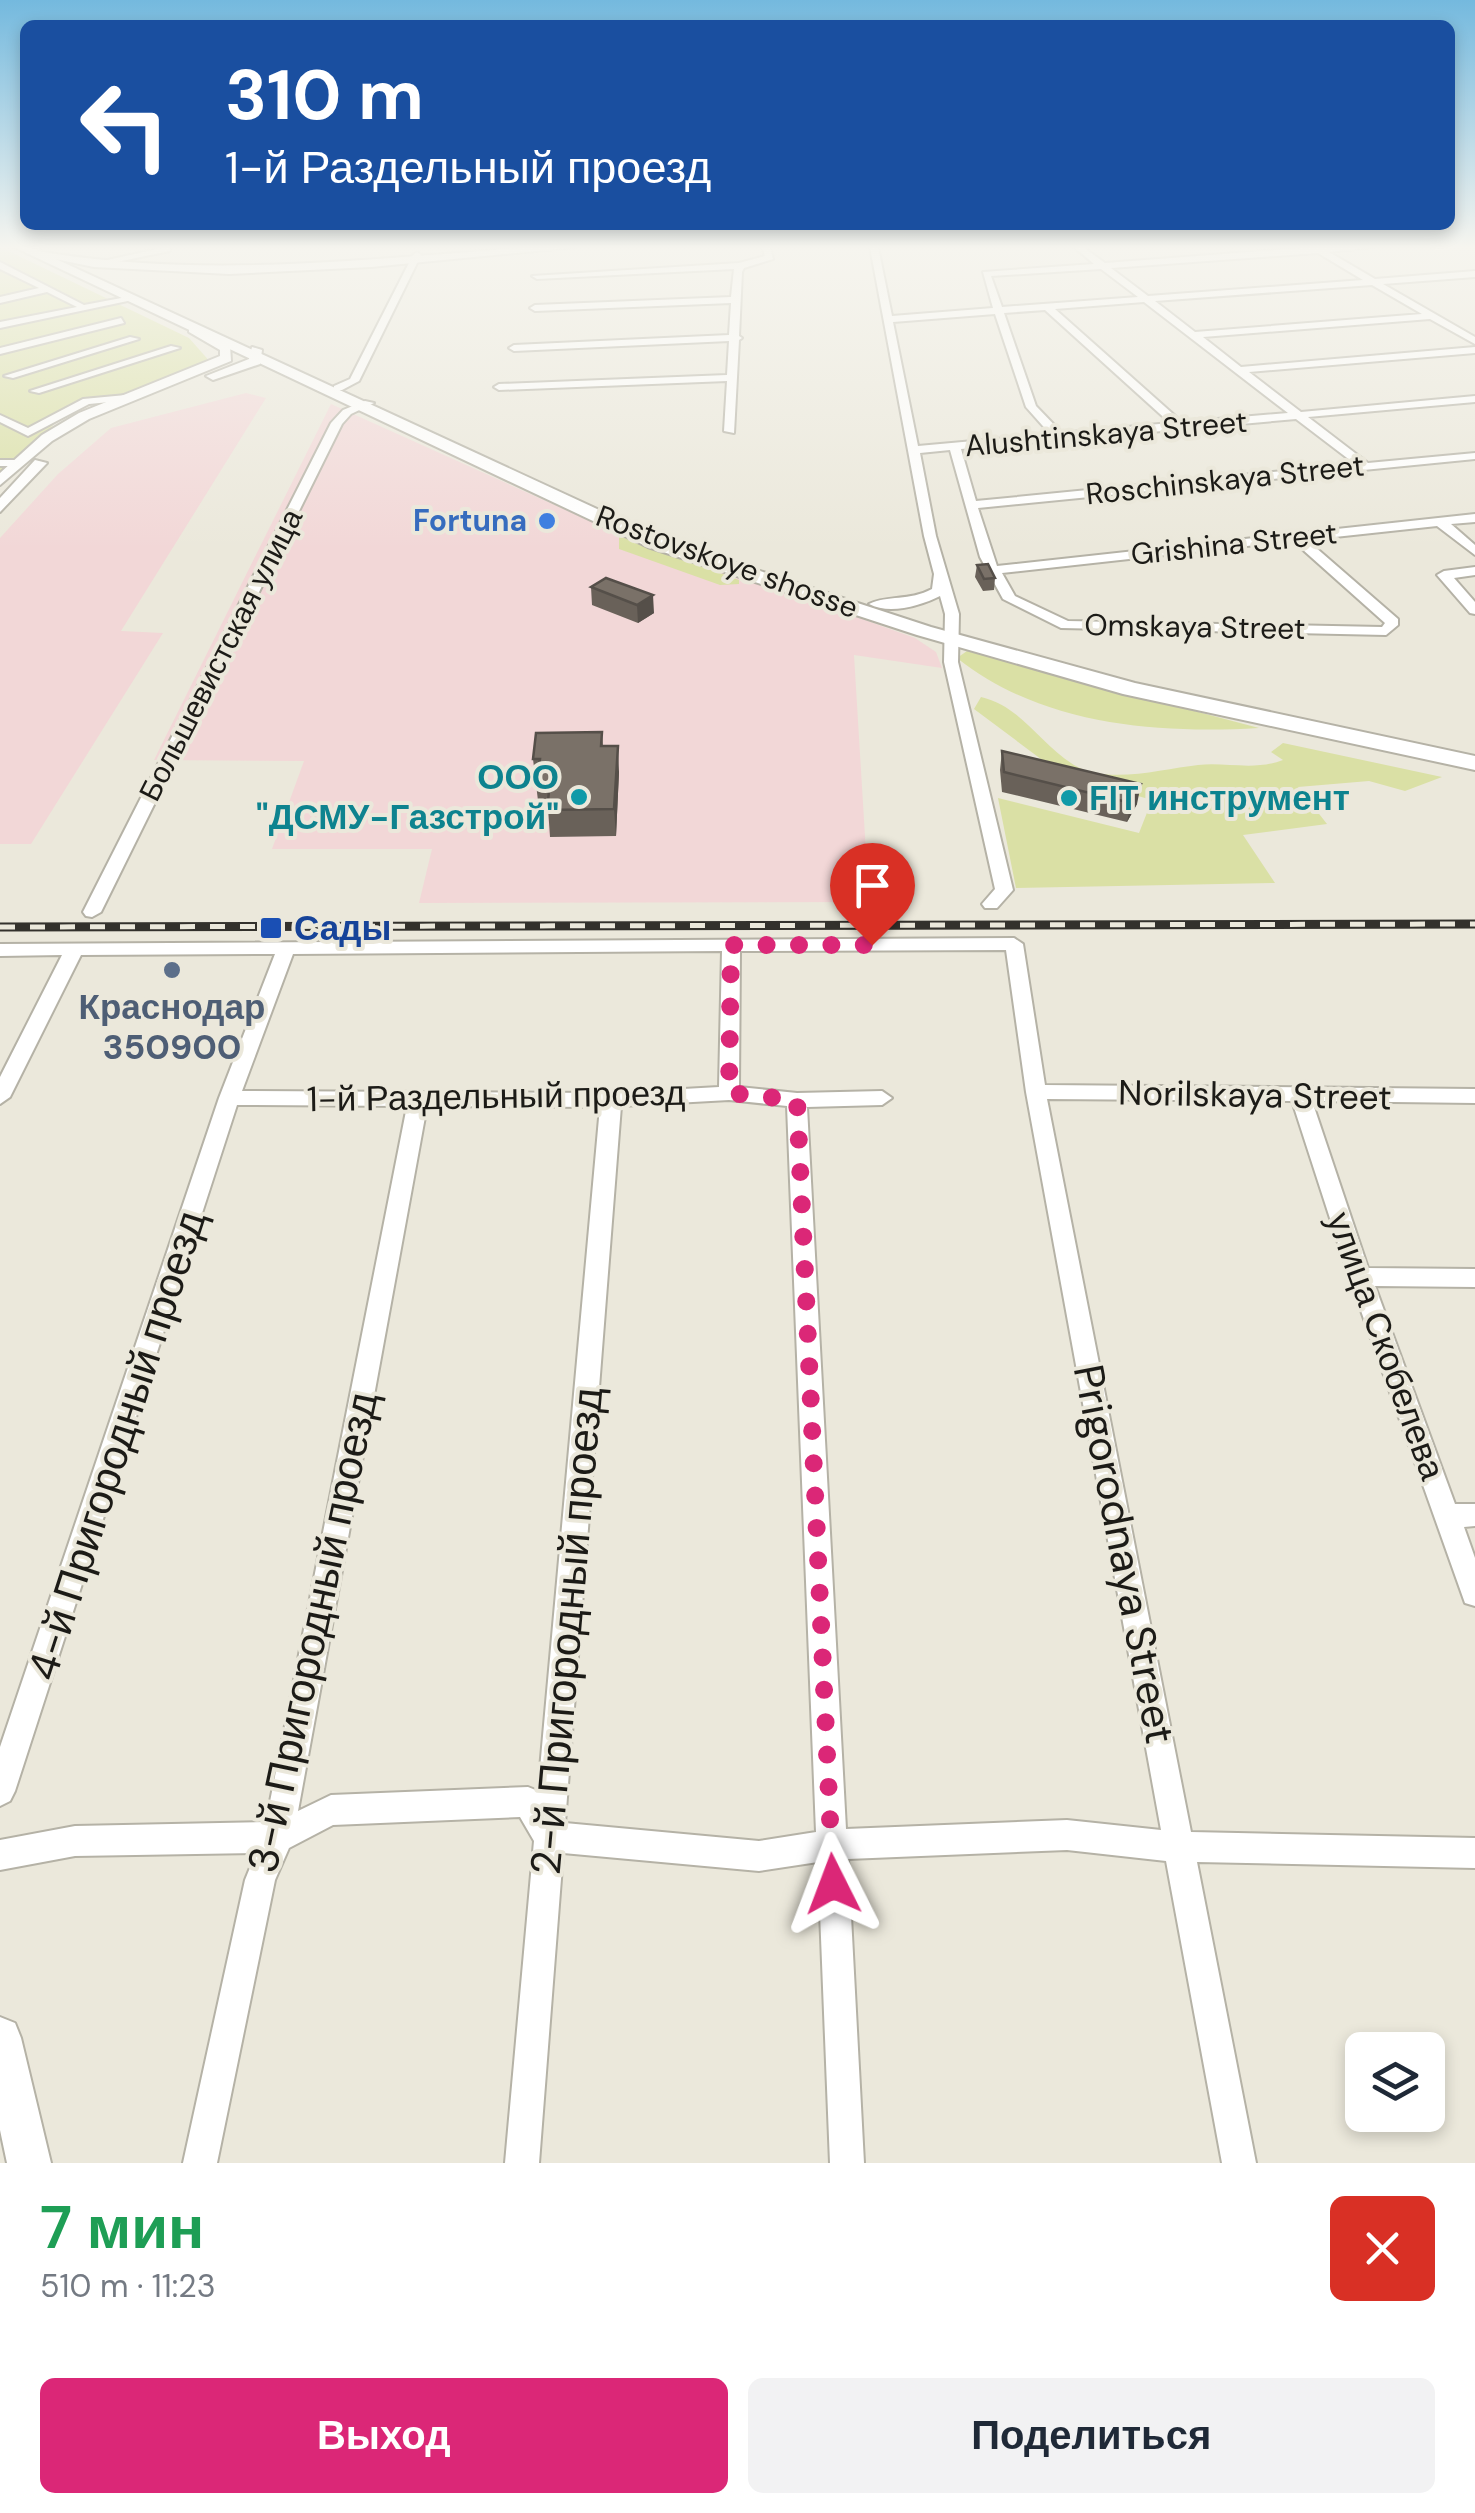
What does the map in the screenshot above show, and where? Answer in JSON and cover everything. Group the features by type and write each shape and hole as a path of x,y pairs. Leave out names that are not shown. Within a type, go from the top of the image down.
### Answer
{"highway":[{"name":"Rostovskoye shosse","path":"244,348 338,388 364,404 655,542 1150,694 1475,763"},
{"name":"Rostovskoye shosse","path":"245,348 298,376 667,537 876,604 955,637 1306,718 1475,751"}],"main road":[{"path":"132,396 217,364 227,356 226,348"},
{"path":"194,384 256,353"},
{"path":"0,480 8,463 97,404 132,396 256,353"},
{"path":"0,507 70,438 120,410 194,384 252,371 298,376"},
{"path":"0,2038 29,2163"}],"street":[{"path":"4,374 101,348"},
{"path":"36,391 175,348"},
{"path":"338,388 354,381 371,348"},
{"path":"730,431 736,348"},
{"path":"898,348 955,637 951,662 1004,890 991,904"},
{"path":"1010,348 1031,407 1058,438"},
{"path":"1093,348 1180,426"},
{"path":"1209,348 1365,466"},
{"path":"1238,370 1475,350"},
{"path":"4,374 70,409"},
{"path":"499,387 734,378"},
{"name":"Alushtinskaya Street","path":"920,450 1475,399"},
{"path":"0,418 25,433 70,409 97,404"},
{"name":"Большевистская улица","path":"92,912 337,423 364,404"},
{"path":"956,448 993,570"},
{"path":"920,450 955,637"},
{"name":"Roschinskaya Street","path":"974,505 1475,456"},
{"name":"Grishina Street","path":"993,570 1475,518"},
{"path":"1440,522 1475,551"},
{"name":"Omskaya Street","path":"993,570 1010,599 1066,624 1386,631 1393,622 1296,537"},
{"path":"1475,571 1444,575 1475,610"},
{"path":"876,604 911,603 933,596 938,591 940,573"},
{"name":"Prigorodnaya Street","path":"731,945 1014,944 1036,1092 1240,2163"},
{"path":"0,950 731,945 729,1093"},
{"name":"4-й Пригородный проезд","path":"0,1791 229,1098 287,946"},
{"path":"0,1097 74,950"},
{"name":"Norilskaya Street","path":"1036,1092 1475,1096"},
{"name":"1-й Раздельный проезд","path":"229,1098 612,1100 729,1093 797,1100 882,1098"},
{"name":"улица Скобелева","path":"1300,1096 1360,1278 1475,1594"},
{"name":"3-й Пригородный проезд","path":"200,2163 260,1880 278,1837 418,1100"},
{"name":"2-й Пригородный проезд","path":"522,2163 612,1100"},
{"path":"797,1100 847,2163"},
{"path":"1360,1278 1475,1278"},
{"path":"1446,1516 1475,1516"},
{"path":"0,1855 75,1841 278,1837 331,1810 528,1802 548,1836 760,1856 831,1845 1067,1835 1182,1847 1475,1853"}],"shaded area":[{"path":"246,393 266,398 121,631 163,633 31,844 0,844 0,538 58,474 111,428"},
{"path":"331,404 599,525 915,638 936,652 942,668 854,655 869,902 419,903 432,849 272,849 304,761 154,760"}],"green space":[{"path":"0,348 198,348 212,364 85,406 55,423 0,481"},
{"path":"619,536 739,580 739,584 720,585 619,549"},
{"path":"967,651 1259,728 1140,726 1062,711 990,680 957,658"},
{"path":"981,697 1008,708 1074,765 1102,774 1272,763 1283,760 1271,752 1283,743 1442,777 1405,791 1369,781 1298,787 1327,824 1243,835 1275,883 1016,888 998,798 1139,833 1152,800 1061,774 974,709"}],"building":[{"path":"988,564 995,578 984,579 977,565"},
{"path":"606,578 653,595 637,605 591,587"},
{"name":"ООО \"ДСМУ-Газстрой\"","path":"602,732 601,746 618,746 614,809 547,810 550,782 537,782 540,759 533,759 536,733"},
{"path":"1002,751 1141,784 1131,803 1004,772"}],"railway":[{"path":"0,927 1475,924"}],"place":[{"name":"Fortuna","path":"547,521"},
{"name":"ООО \"ДСМУ-Газстрой\"","path":"579,797"},
{"name":"FIT инструмент","path":"1069,798"},
{"name":"Сады","path":"271,928"},
{"name":"Краснодар 350900","path":"172,970"}],"route":[{"path":"833,1884 797,1100 729,1093 731,945 872,945"}]}
